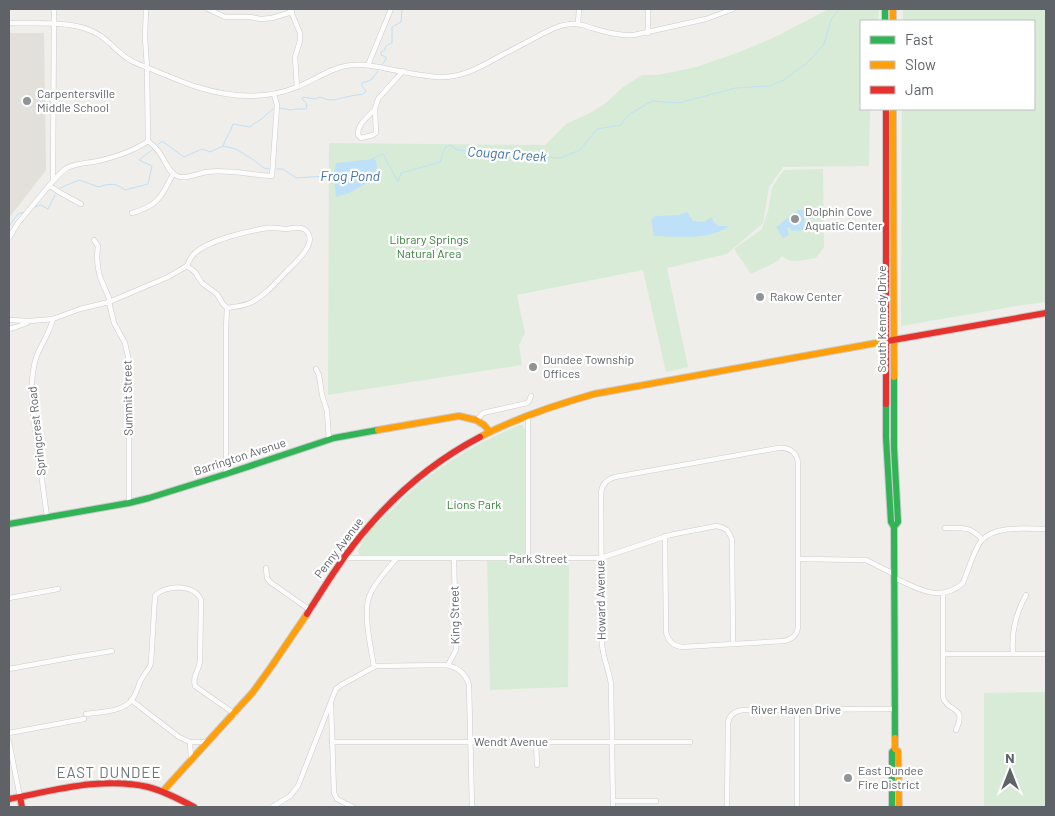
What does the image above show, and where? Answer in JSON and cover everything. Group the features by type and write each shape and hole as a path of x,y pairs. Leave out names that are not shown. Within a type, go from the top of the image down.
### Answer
{"main road":[{"name":"South Kennedy Drive","path":"886,110 886,445 891,522 894,527 895,709 899,807"},
{"name":"South Kennedy Drive","path":"893,110 894,447 898,522 894,527"},
{"name":"Penny Avenue","path":"163,791 235,714 262,680 344,558 375,519 409,486 442,461 490,432 528,415 594,394 1046,313"},
{"name":"Barrington Avenue","path":"9,524 129,503 351,434 454,416 477,420"},
{"path":"477,420 484,424 490,432"},
{"name":"South Kennedy Drive","path":"892,807 892,752 896,749"},
{"path":"9,799 108,783 136,784 163,791 194,807"},
{"path":"20,797 22,807"}],"street":[{"path":"54,9 52,184 59,192 81,204"},
{"path":"146,9 148,141 159,151 173,174 181,178 218,171 272,176 277,105 274,94"},
{"path":"208,9 225,17 250,17 262,20 291,10 300,33 300,41 295,57 297,87"},
{"path":"368,65 391,9"},
{"path":"578,24 579,9"},
{"path":"648,9 648,33"},
{"path":"9,24 74,26 106,38 130,60 189,84 216,92 262,96 297,87 338,68 354,64 438,77 456,76 479,68 553,29 568,24 578,24 625,36 648,33 706,19 733,9"},
{"path":"375,109 358,129 358,135 361,138 376,133 375,109 378,99 403,71"},
{"path":"9,238 18,223 64,170 73,165 98,161 117,155 134,149 148,141"},
{"path":"132,213 142,211 156,202 165,191 173,174"},
{"path":"9,320 53,319 80,309 109,302 168,277 187,266 195,252 234,236 267,228 285,229 298,227 303,228 307,232 309,237 308,246 295,265 258,298 243,306 227,308"},
{"name":"Summit Street","path":"94,240 98,246 98,268 103,287 107,293 114,323 125,343 129,361 129,503"},
{"path":"187,266 202,283 217,294 227,308 226,474"},
{"name":"Springcrest Road","path":"47,517 31,392 37,355 53,319"},
{"path":"9,329 30,321"},
{"path":"316,369 320,375 321,392 327,411 329,440"},
{"path":"477,420 484,412 527,403 531,396"},
{"path":"528,415 528,559"},
{"name":"Howard Avenue","path":"613,807 610,680 602,644 601,493 605,482 615,477 787,448 796,456 798,463 799,559"},
{"name":"Park Street","path":"344,558 601,558 666,536 721,527 727,530 732,540 732,644"},
{"path":"945,528 968,528 976,532 982,539"},
{"path":"666,536 666,632 671,643 682,647 786,641 793,637 798,631 799,559 866,560 919,589 943,594 958,588 963,583 982,539 1000,529 1046,529"},
{"path":"374,667 367,618 368,601 374,588 396,559"},
{"name":"King Street","path":"448,665 456,648 454,559"},
{"path":"266,568 267,578 270,582 310,610"},
{"path":"9,733 118,708 131,700 151,663 155,595 164,590 180,587 194,591 201,600 200,663 194,677 195,686 235,714"},
{"path":"9,598 58,589"},
{"path":"943,594 943,697 946,704 955,708 959,713 960,722 956,730"},
{"path":"1013,654 1014,628 1020,606 1026,595"},
{"path":"9,669 112,651"},
{"path":"943,654 1046,654"},
{"path":"272,807 290,796 298,786 331,702 340,685 374,667 448,665 462,673 468,682 470,694 472,807"},
{"path":"131,700 171,731 190,742 208,742"},
{"path":"331,702 334,794 335,797 353,807"},
{"name":"River Haven Drive","path":"728,807 728,728 730,717 736,712 743,710 895,709"},
{"path":"797,710 797,807"},
{"path":"9,742 20,797"},
{"path":"190,742 191,761"},
{"name":"Wendt Avenue","path":"332,742 690,742"},
{"path":"536,742 536,765"},
{"path":"613,801 656,801"}],"shaded area":[{"name":"Carpentersville Middle School","path":"9,33 44,33 46,170 9,218"}],"green space":[{"name":"Library Springs Natural Area","path":"829,9 879,9 878,20 860,20 860,110 870,110 869,166 783,167 769,187 763,223 727,254 667,268 688,367 666,372 643,270 517,295 525,333 519,345 522,365 328,395 329,143 545,145 566,124 606,103 623,87 642,75 658,75 696,67 773,38"},
{"path":"903,9 1046,9 1046,302 901,326 902,110 1035,110 1035,20 903,20"},
{"name":"Dolphin Cove Aquatic Center","path":"823,169 824,247 816,258 794,261 782,256 778,261 751,274 734,249 762,229 768,211 772,188 780,175 784,170"},
{"name":"Lions Park","path":"522,425 525,430 525,562 569,563 568,687 490,690 487,556 360,555 358,551 371,530 421,483 467,451"},
{"path":"1046,692 1046,807 984,807 984,693"}],"water":[{"name":"Frog Pond","path":"376,160 377,167 373,180 349,193 336,197 334,177 323,176 319,171 334,173 336,163"},
{"path":"798,210 804,210 805,230 791,231 790,227 787,228 789,235 783,238 776,227"},
{"path":"687,212 693,221 705,222 711,217 718,226 729,226 721,231 703,236 654,236 651,220 655,216 679,215"}],"waterway":[{"path":"382,65 386,57 381,55 381,52 385,50 387,45 392,43 392,27 401,22 402,9"},
{"name":"Cougar Creek","path":"372,159 383,154 398,182 401,173 440,162 445,148 450,145 458,150 560,158 580,150 597,129 621,125 628,115 652,101 679,103 735,88 769,86 784,80 808,62 824,44 831,20 839,9"},
{"path":"280,108 291,110 306,109 307,104 302,99 303,97 315,99 320,97 332,100 363,94 366,91 362,83 371,80 378,71"},
{"path":"223,146 233,124 250,127 273,109"},
{"path":"158,145 162,141 184,157 202,149 210,152 223,146 236,149 264,168 269,169"},
{"path":"60,188 79,180 99,187 110,184 116,185 125,190 148,184 152,166 139,160 152,150"},
{"name":"Cougar Creek","path":"277,169 283,169 296,178 326,176"},
{"path":"35,207 41,205 48,209 55,195"},
{"path":"9,226 18,214 23,212"}],"traffic: fast":[{"path":"885,9 885,20"},
{"path":"894,377 894,447 898,522 894,527"},
{"path":"886,404 891,522 894,527 895,738"},
{"path":"9,524 149,498 334,438 378,430"},
{"path":"892,807 892,752 895,749"}],"traffic: slow":[{"path":"893,9 893,20"},
{"path":"893,110 894,377"},
{"path":"480,437 536,412 594,394 882,342"},
{"path":"378,430 459,416 476,420 490,432"},
{"path":"163,791 253,692 307,614"},
{"path":"895,738 895,749 898,751 899,807"}],"traffic: jam":[{"path":"886,110 886,404"},
{"path":"882,342 1046,313"},
{"path":"307,614 360,536 381,513 420,476 449,455 480,437"},
{"path":"9,799 78,786 114,783 148,787 194,807"},
{"path":"20,797 22,807"}],"place":[{"name":"Carpentersville Middle School","path":"27,101"},
{"name":"Dolphin Cove Aquatic Center","path":"795,219"},
{"name":"Rakow Center","path":"760,297"},
{"name":"Dundee Township Offices","path":"533,367"},
{"name":"East Dundee Fire District","path":"848,778"}],"district":[{"name":"EAST DUNDEE","path":"109,773"}]}
